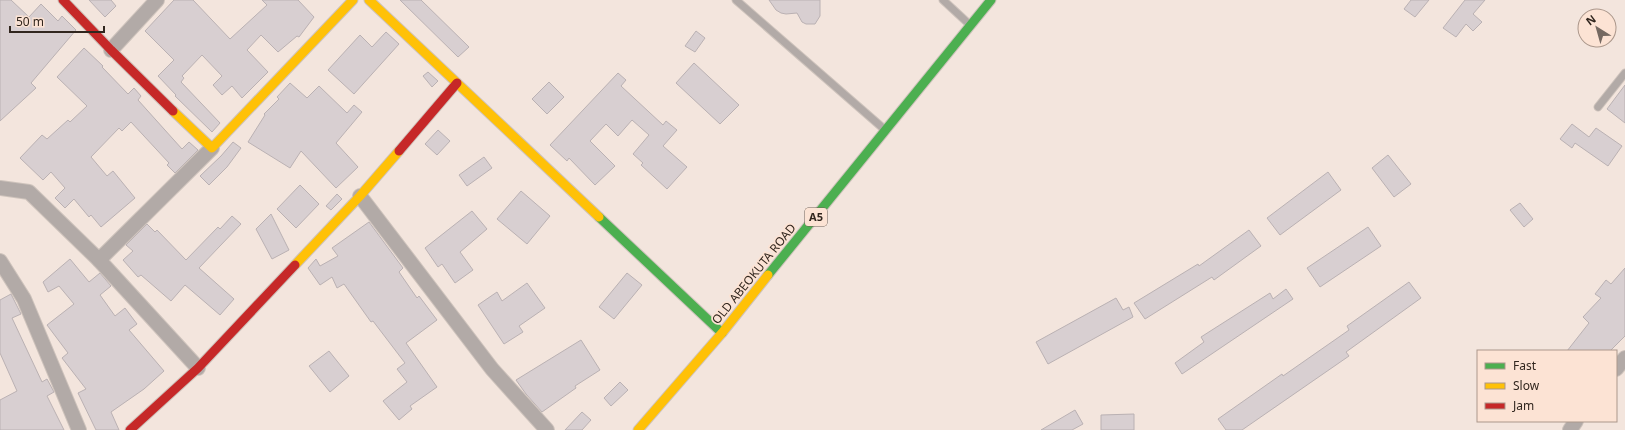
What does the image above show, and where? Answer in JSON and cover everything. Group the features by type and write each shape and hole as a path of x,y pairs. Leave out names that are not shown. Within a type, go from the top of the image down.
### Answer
{"main road":[{"path":"63,0 111,50 212,148 353,0"},
{"path":"370,0 722,333"},
{"name":"OLD ABEOKUTA ROAD","path":"638,430 722,333 991,0"},
{"path":"130,430 198,368 360,196 458,83"}],"street":[{"path":"111,50 157,0"},
{"path":"99,260 212,148"},
{"path":"0,188 29,192 99,260 198,368"},
{"path":"360,196 492,369 547,430"},
{"path":"0,261 24,299 79,430"},
{"path":"1617,369 1625,358"}],"lane":[{"path":"736,0 886,131"},
{"path":"943,0 970,26"},
{"path":"1598,107 1625,73"}],"building":[{"path":"0,0 11,0 29,17 41,4 58,21 62,16 76,30 31,83 36,88 0,121"},
{"path":"89,0 111,0 116,6 105,17"},
{"path":"174,0 193,0 230,39 267,5 262,0 298,0 314,17 299,37 297,36 278,52 261,35 247,50 268,72 242,98 232,86 222,95 213,85 222,76 202,55 182,76 184,78 181,82 220,123 212,132 175,96 176,95 158,76 174,60 145,31"},
{"path":"400,0 421,0 469,47 458,57"},
{"path":"769,0 820,0 820,16 815,24 806,24 802,22 797,13 786,14 776,10"},
{"path":"1411,0 1429,0 1415,17 1404,9"},
{"path":"1465,0 1485,0 1473,14 1482,22 1473,31 1466,24 1456,37 1443,28"},
{"path":"696,31 705,38 695,52 685,46"},
{"path":"386,32 399,44 354,94 328,70 360,35 372,47"},
{"path":"84,48 103,66 102,67 128,94 134,88 141,96 138,100 182,149 189,142 198,150 175,173 167,165 169,163 131,122 122,131 119,128 91,157 107,176 113,171 135,198 101,227 91,215 89,217 74,199 65,208 55,198 65,188 51,172 43,180 20,158 42,135 47,139 68,120 70,122 87,106 57,77"},
{"path":"694,63 739,105 720,124 676,83"},
{"path":"428,72 438,81 432,87 423,76"},
{"path":"618,73 626,80 621,86 663,125 666,121 677,130 663,146 687,167 667,189 641,165 643,163 633,154 649,135 632,120 618,136 606,124 590,141 615,166 595,185 569,158 567,161 550,145"},
{"path":"549,82 564,97 547,114 532,99"},
{"path":"290,83 307,98 319,86 347,113 354,105 362,112 336,143 358,167 336,188 301,151 290,168 248,142 265,115 264,114 279,99 277,97"},
{"path":"1625,85 1625,123 1607,109"},
{"path":"1572,124 1589,137 1596,128 1622,146 1608,166 1575,143 1572,148 1560,139"},
{"path":"438,130 450,141 437,155 425,144"},
{"path":"233,142 241,148 227,167 209,185 200,176"},
{"path":"1388,155 1411,184 1394,197 1372,168"},
{"path":"484,157 492,168 467,186 459,175"},
{"path":"1328,172 1341,190 1280,235 1267,218"},
{"path":"300,185 319,204 296,228 277,209"},
{"path":"521,191 550,216 527,244 497,219"},
{"path":"337,194 342,199 331,210 326,206"},
{"path":"1520,203 1533,219 1524,227 1510,210"},
{"path":"472,211 487,229 460,252 473,270 455,283 442,264 438,267 425,248"},
{"path":"271,214 289,250 272,259 256,229"},
{"path":"232,216 241,224 199,268 234,299 220,315 185,285 171,301 141,275 138,277 123,260 133,251 126,245 147,224 155,232 157,230 186,260 218,227 220,229"},
{"path":"369,222 403,268 399,272 417,298 419,296 437,320 406,343 437,387 410,406 412,409 399,420 383,401 407,382 397,369 405,363 373,321 371,322 344,284 337,288 332,277 320,285 308,268 316,259 320,266 338,256 332,248"},
{"path":"1368,227 1381,246 1320,287 1307,268"},
{"path":"1249,230 1261,246 1214,280 1212,277 1145,319 1134,303 1198,264 1199,266"},
{"path":"70,259 89,282 100,273 111,286 100,295 115,316 125,308 137,324 129,330 164,371 144,389 111,412 119,430 96,430 78,393 86,389 62,358 68,353 47,325 74,304 59,286 48,292 43,282"},
{"path":"1625,268 1625,336 1611,350 1568,350 1589,323 1583,317 1601,298 1595,294 1606,280 1611,284"},
{"path":"627,273 642,285 614,319 599,307"},
{"path":"1409,282 1421,298 1346,352 1349,356 1242,430 1226,430 1218,419 1282,374 1283,376 1349,330 1347,326"},
{"path":"527,283 545,308 519,326 523,332 504,344 478,305 497,292 502,301"},
{"path":"1286,289 1293,299 1182,374 1175,363 1204,342 1201,337 1270,293 1273,299"},
{"path":"11,294 21,314 12,318 42,382 47,379 54,392 47,396 64,430 0,430 0,400 17,391 0,353 0,300"},
{"path":"1116,298 1123,310 1129,307 1133,317 1048,364 1036,342"},
{"path":"581,340 600,370 575,386 576,388 542,412 516,380"},
{"path":"329,351 349,376 330,392 309,366"},
{"path":"620,382 628,390 611,406 604,398"},
{"path":"1075,410 1083,424 1072,430 1041,430"},
{"path":"582,412 591,420 582,430 565,430"},
{"path":"1134,414 1134,430 1101,430 1101,415"}],"traffic: fast":[{"path":"768,275 991,0"},
{"path":"599,217 722,333"}],"traffic: slow":[{"path":"173,111 212,148 353,0"},
{"path":"369,0 599,217"},
{"path":"295,265 360,196 399,151"},
{"path":"638,430 722,333 768,275"}],"traffic: jam":[{"path":"63,0 173,111"},
{"path":"399,151 457,83"},
{"path":"130,430 198,368 295,265"}]}
